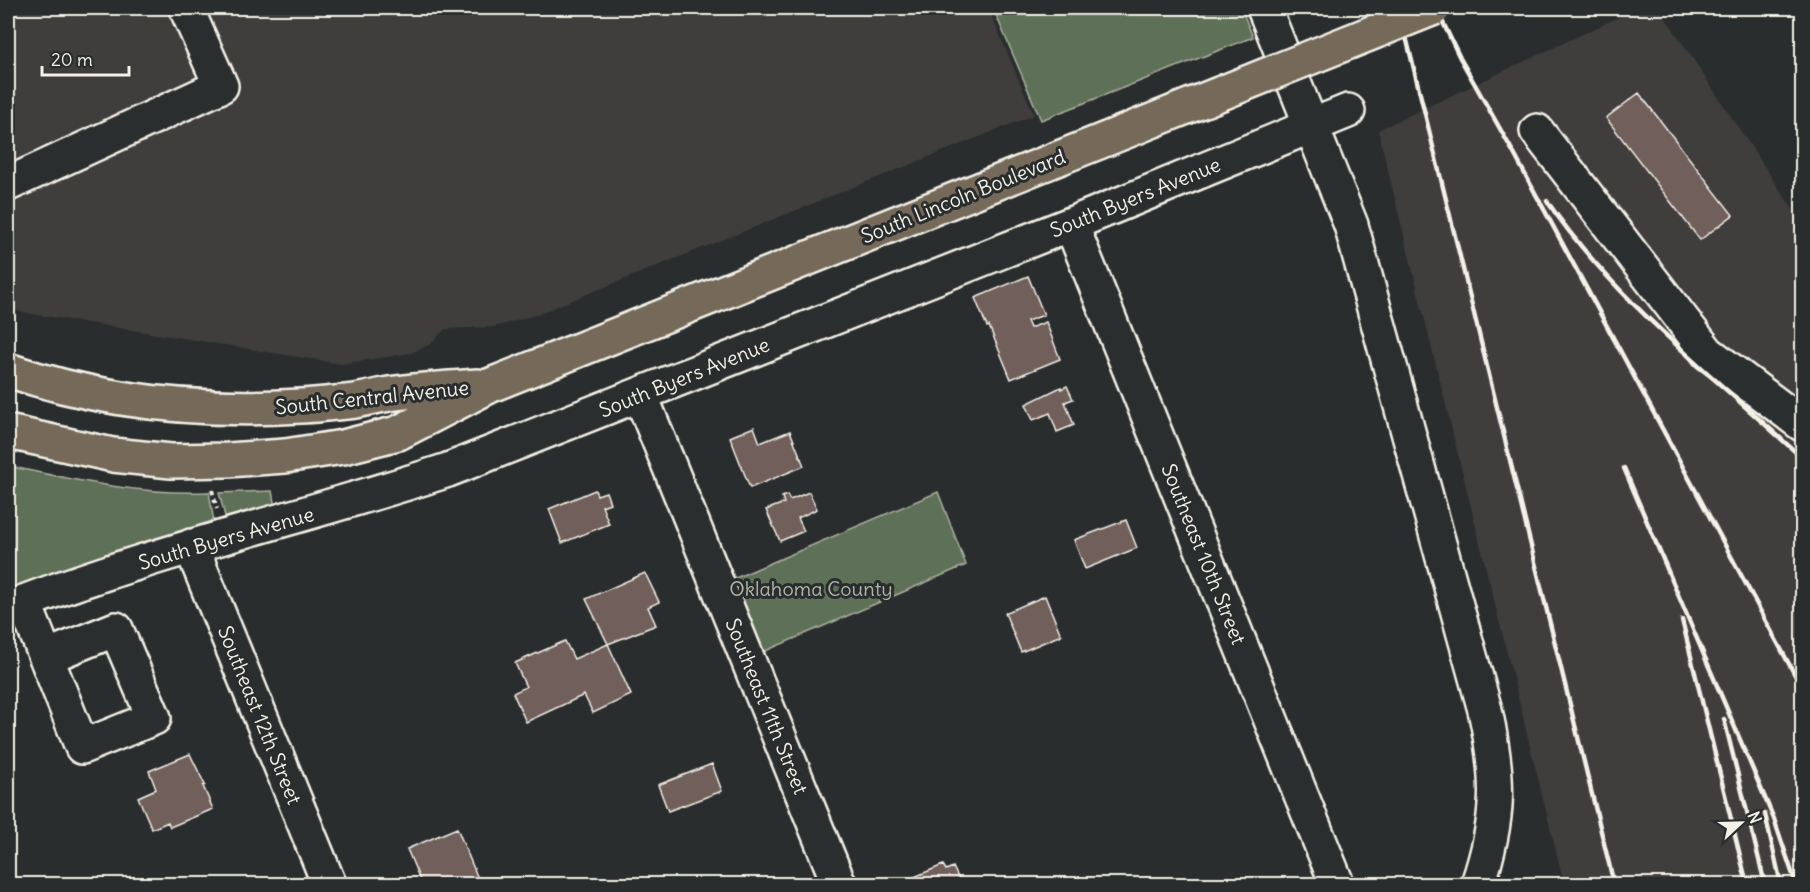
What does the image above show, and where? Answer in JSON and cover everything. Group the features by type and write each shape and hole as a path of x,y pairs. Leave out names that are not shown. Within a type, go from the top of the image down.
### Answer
{"main road":[{"name":"South Lincoln Boulevard","path":"491,385 1434,8"},
{"name":"South Central Avenue","path":"8,370 35,380 142,401 249,408 355,401 403,392 491,385"},
{"name":"South Central Avenue","path":"8,432 112,455 159,460 228,460 285,456 343,447 398,433 491,385"}],"street":[{"path":"8,184 221,86 186,8"},
{"path":"1264,8 1351,225 1485,710 1496,776 1496,802 1493,836 1478,885"},
{"name":"South Byers Avenue","path":"16,605 191,546 373,495 448,470 1071,224 1348,111"},
{"path":"1537,130 1708,353 1803,423"},
{"name":"Southeast 10th Street","path":"1071,224 1337,885"},
{"name":"Southeast 11th Street","path":"640,394 839,885"},
{"name":"Southeast 12th Street","path":"191,546 330,885"},
{"path":"16,605 46,657"}],"shaded area":[{"path":"8,8 988,8 1034,115 535,315 494,327 445,329 431,344 411,353 341,364 8,310"},
{"path":"1638,8 1659,8 1802,223 1802,884 1564,884 1378,130"}],"green space":[{"path":"993,8 1241,8 1253,37 1041,120"},
{"path":"8,466 133,489 209,492 214,522 114,551 8,592"},
{"path":"272,491 275,508 226,520 219,493"},
{"name":"Oklahoma County","path":"938,492 966,565 763,652 733,579"}],"building":[{"path":"1639,93 1733,215 1700,240 1606,118"},
{"path":"1028,276 1044,315 1027,321 1030,328 1046,322 1060,359 1011,379 975,298"},
{"path":"1067,386 1073,399 1065,402 1074,425 1057,432 1050,413 1033,420 1026,404"},
{"path":"754,427 760,443 790,431 804,466 750,488 730,437"},
{"path":"595,490 597,495 606,492 610,503 602,506 609,524 562,543 549,509"},
{"path":"809,492 817,509 798,518 804,531 780,541 766,510 784,503 782,497 787,495 790,500"},
{"path":"1126,520 1137,548 1085,569 1074,540"},
{"path":"645,573 659,602 648,607 656,625 608,644 586,599"},
{"path":"1045,596 1061,635 1021,652 1005,613"},
{"path":"565,641 574,659 608,644 631,695 593,713 584,695 526,722 513,693 526,687 515,663"},
{"path":"190,754 205,785 203,786 213,809 170,827 168,822 152,829 138,797 156,789 149,771"},
{"path":"712,764 722,791 668,811 658,785"},
{"path":"457,828 479,881 470,884 414,884 420,880 407,849"},
{"path":"943,865 946,870 953,867 961,884 901,884 902,882"}],"railway":[{"path":"1399,8 1614,884"},
{"path":"1436,8 1460,58 1512,150 1802,688"},
{"path":"1547,201 1603,272 1634,305 1802,458"},
{"path":"1624,468 1774,819 1796,884"},
{"path":"1682,620 1747,884"},
{"path":"1724,719 1765,884"},
{"path":"1765,814 1781,884"}]}
